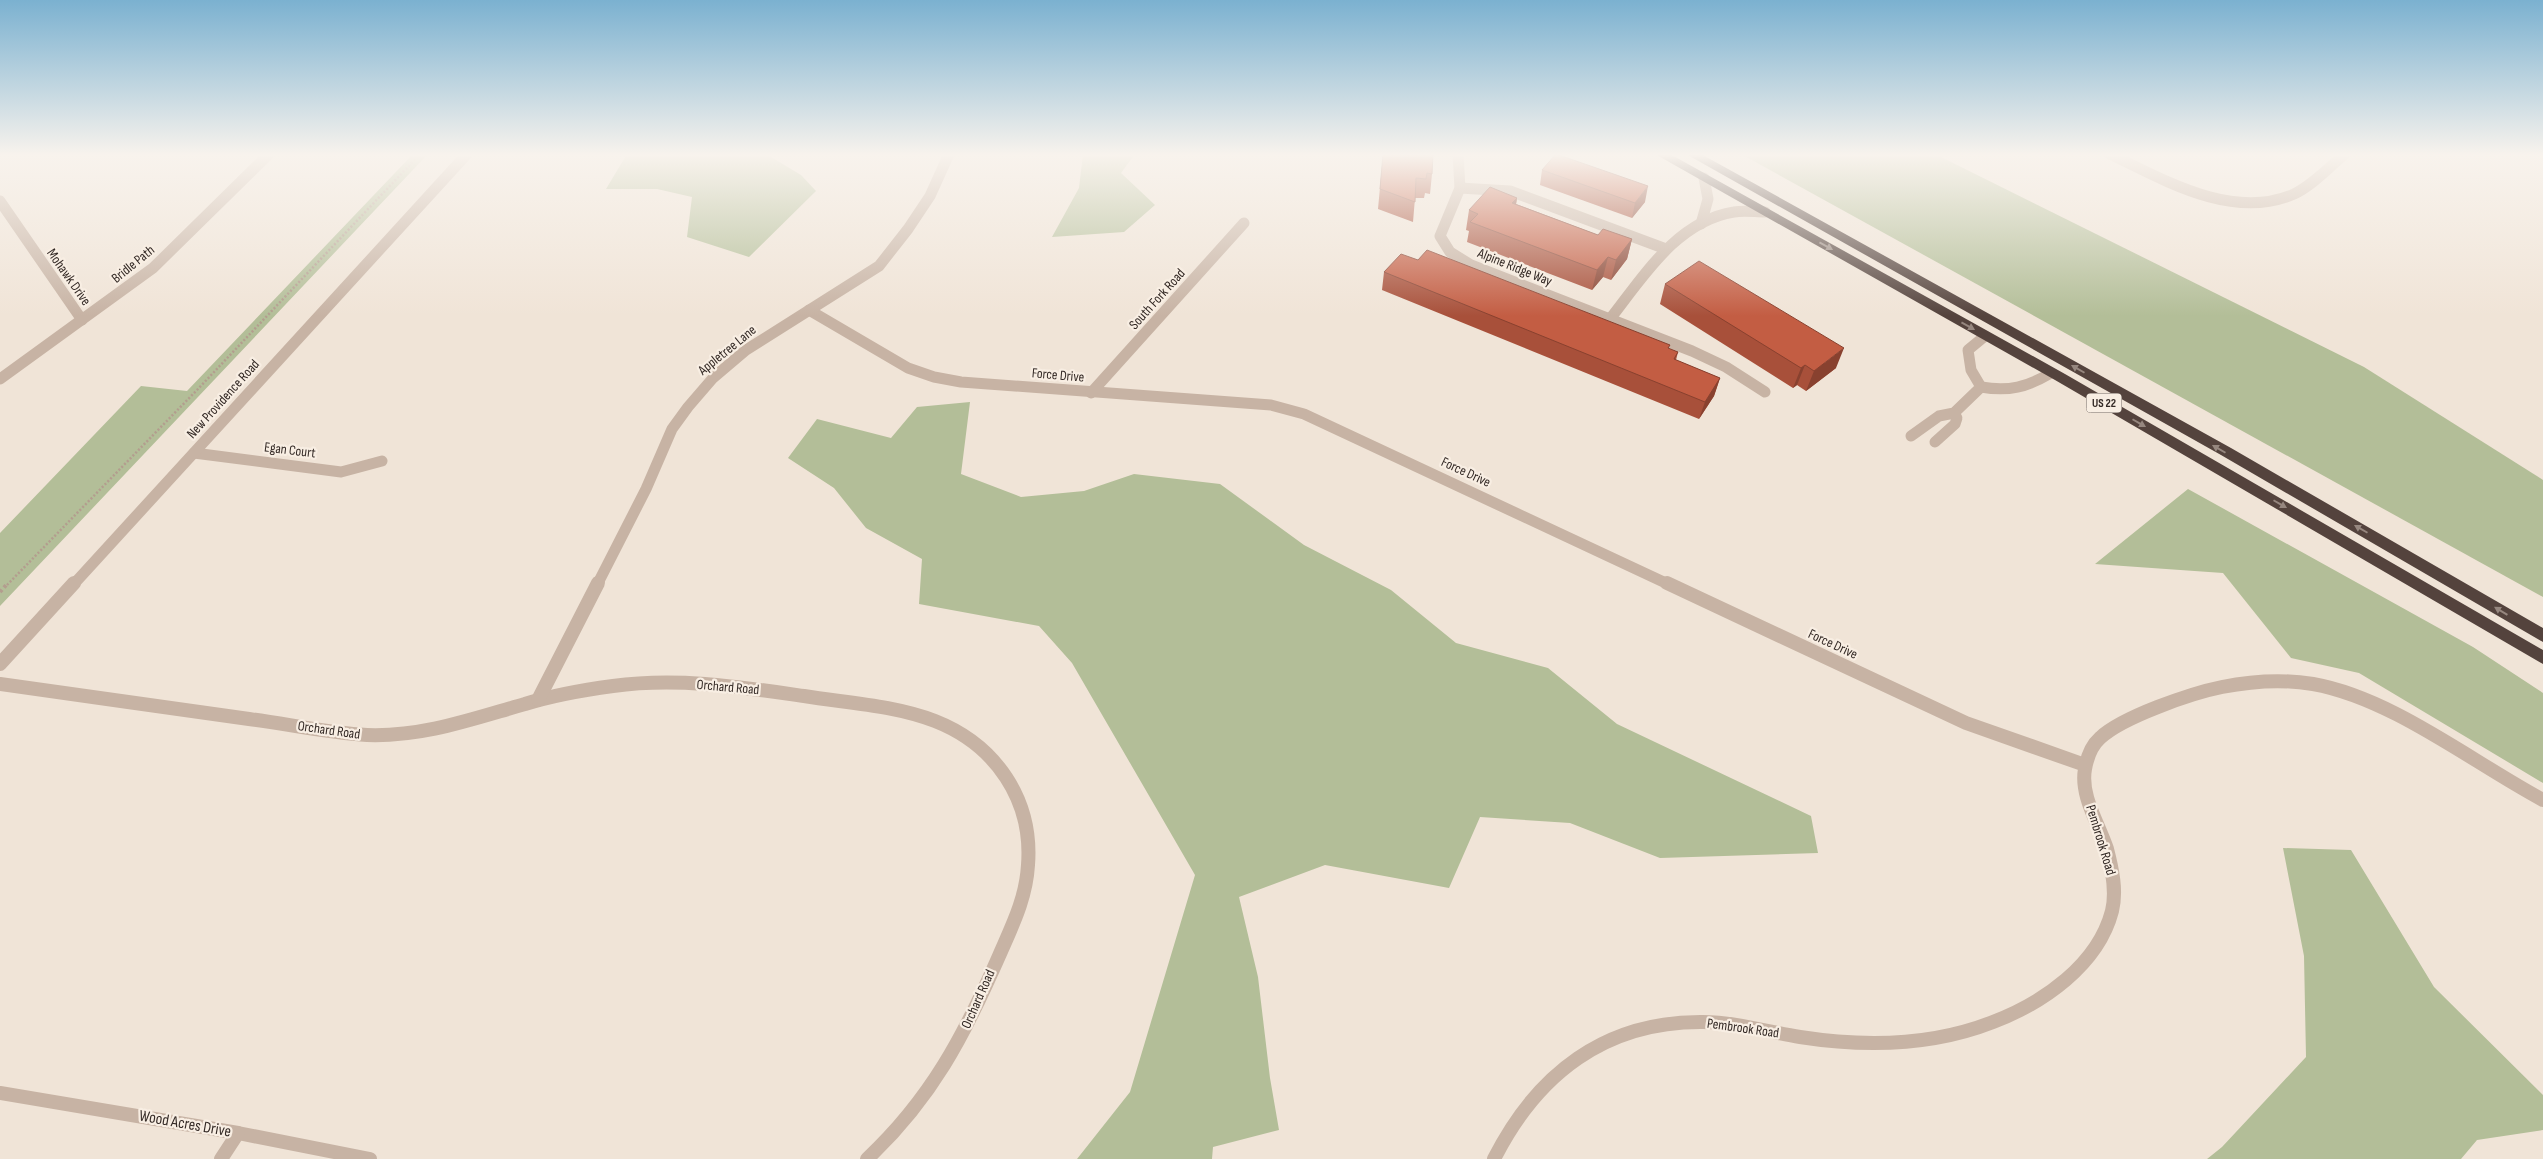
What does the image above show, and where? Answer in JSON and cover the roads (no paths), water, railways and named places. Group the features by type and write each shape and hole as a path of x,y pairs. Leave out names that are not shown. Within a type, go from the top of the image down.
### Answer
{"highway":[{"name":"US 22","path":"1758,208 2051,372 2543,658"},
{"name":"US 22","path":"1789,208 2442,575 2543,636"}],"street":[{"name":"Mohawk Drive","path":"5,208 82,320"},
{"name":"Bridle Path","path":"0,379 153,268 214,208"},
{"name":"New Providence Road","path":"0,664 418,208"},
{"name":"Appletree Lane","path":"538,700 646,489 672,429 713,378 746,350 865,277 892,253 921,208"},
{"name":"Alpine Ridge Way","path":"1452,208 1440,236 1450,252 1471,265 1692,351 1726,366 1765,392"},
{"path":"1554,208 1666,249"},
{"path":"1701,224 1706,208"},
{"path":"1610,319 1666,249 1701,224 1733,212 1765,212"},
{"name":"South Fork Road","path":"1091,393 1244,223"},
{"name":"Force Drive","path":"809,310 908,368 934,377 961,382 1091,393 1271,405 1304,414 1966,723 2085,765"},
{"path":"1985,336 1968,350 1968,362 1980,387 2012,391 2030,386 2051,372"},
{"path":"1911,436 1939,416 1954,413 1980,387"},
{"path":"1935,442 1955,424 1957,418 1954,413"},
{"name":"Egan Court","path":"194,453 341,472 382,461"},
{"name":"Orchard Road","path":"0,684 366,735 404,734 444,729 483,719 538,700 613,686 652,682 685,683 738,686 899,711 930,719 957,733 985,751 1007,774 1022,806 1029,842 1027,881 1023,901 955,1050 915,1112 886,1143 867,1159"},
{"path":"2085,765 2099,739 2122,723 2222,687 2263,682 2284,682 2331,689 2355,695 2422,727 2543,800"},
{"name":"Pembrook Road","path":"1494,1159 1509,1129 1540,1088 1579,1056 1624,1034 1648,1027 1699,1022 1743,1026 1837,1042 1878,1043 1918,1040 1956,1033 1992,1022 2024,1007 2054,988 2078,967 2102,936 2112,910 2114,883 2108,855 2086,794 2085,765"},
{"name":"Wood Acres Drive","path":"0,1092 238,1133 370,1159"},
{"path":"220,1159 238,1133"}]}
